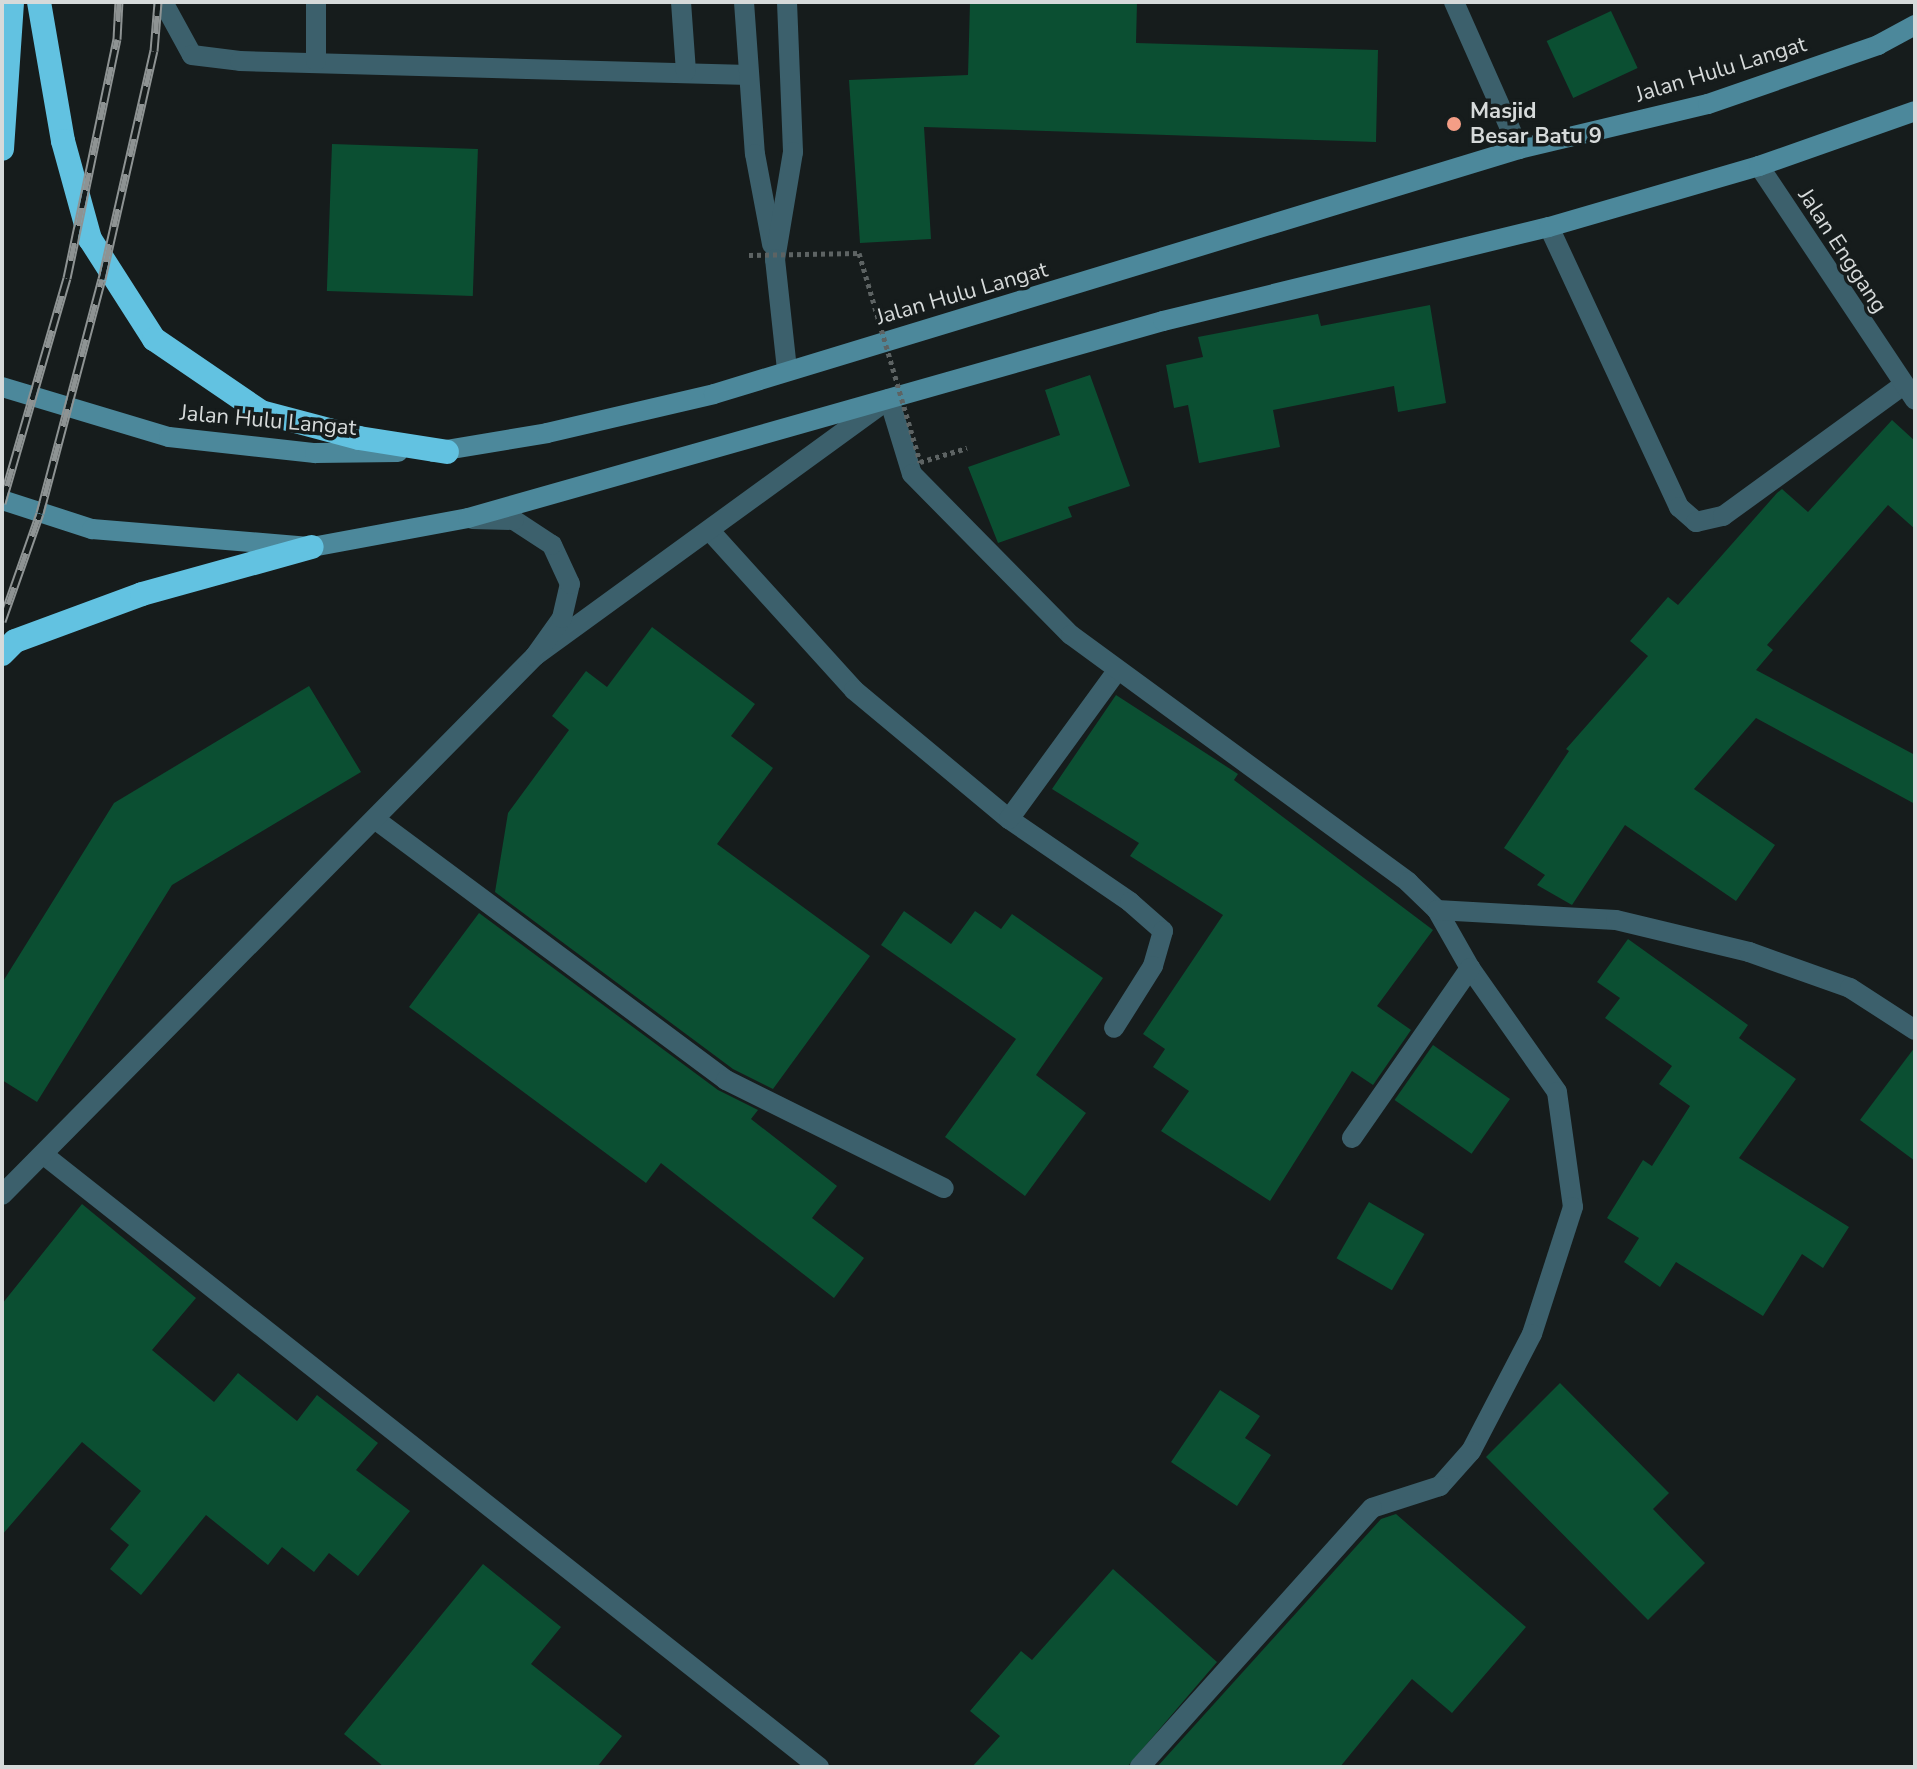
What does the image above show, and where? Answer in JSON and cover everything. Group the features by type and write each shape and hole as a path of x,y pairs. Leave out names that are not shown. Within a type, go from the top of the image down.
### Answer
{"highway":[{"path":"2,149 12,2"},
{"path":"39,2 63,141 90,239 154,339 261,412 359,438 447,452"},
{"path":"2,654 15,641 142,594 312,547"}],"main road":[{"name":"Jalan Hulu Langat","path":"2,387 169,437 315,453 447,452 714,394 787,369 1124,273 1519,149 1708,104 1878,45 1915,25"},
{"path":"2,500 92,529 312,547 468,518 1163,321 1549,227 1759,166 1915,111"}],"street":[{"path":"163,2 192,55 749,75"},
{"path":"316,2 316,61"},
{"path":"681,2 686,71"},
{"path":"744,2 755,154 775,259 787,369"},
{"path":"775,259 793,152 787,2"},
{"path":"1454,2 1519,149"},
{"name":"Jalan Enggang","path":"1759,166 1908,393"},
{"path":"1549,227 1679,507 1696,522 1723,516 1908,393"},
{"path":"535,656 889,399 912,474 1071,635 1408,882 1437,910 1470,968 1557,1092 1568,1142 1573,1207 1532,1334 1471,1451 1440,1486 1372,1508 1140,1767"},
{"path":"2,1195 376,820 535,656 562,618 570,584 552,545 514,520 468,518"},
{"path":"710,531 854,690 1009,819 1130,902 1163,931 1153,966 1114,1028"},
{"path":"1009,819 1117,671"},
{"path":"376,820 726,1080 944,1188"},
{"path":"1437,910 1616,920 1749,952 1850,988 1915,1030"},
{"path":"1352,1138 1470,968"},
{"path":"44,1155 819,1767"}],"path":[{"path":"749,255 859,253 920,462 967,448"}],"building":[{"path":"970,2 1137,2 1136,43 1378,50 1376,142 924,127 931,239 860,243 849,80 968,75"},
{"path":"1611,11 1638,68 1573,98 1547,41"},
{"path":"332,144 478,149 473,296 327,291"},
{"path":"1430,305 1446,403 1398,412 1394,386 1273,410 1280,447 1199,463 1188,405 1174,408 1166,365 1203,357 1198,337 1318,314 1321,326"},
{"path":"1090,375 1130,486 1068,507 1072,517 998,543 968,467 1060,435 1045,390"},
{"path":"1892,420 1915,441 1915,529 1888,505 1767,645 1773,650 1756,670 1915,755 1915,804 1756,718 1694,789 1775,845 1736,901 1625,825 1572,905 1537,885 1545,875 1504,848 1569,751 1566,749 1648,656 1630,641 1668,597 1678,605 1777,493 1782,489 1808,512"},
{"path":"652,627 755,704 731,736 773,768 717,844 870,956 773,1089 733,1069 495,892 508,813 569,730 552,716 586,671 607,687"},
{"path":"309,686 361,772 172,885 37,1102 2,1080 2,983 114,803"},
{"path":"1116,695 1238,774 1234,780 1433,930 1377,1006 1411,1030 1373,1085 1352,1071 1270,1201 1161,1131 1189,1091 1153,1067 1165,1049 1143,1034 1223,915 1130,856 1139,843 1052,789"},
{"path":"904,911 951,944 975,911 1001,929 1012,914 1103,978 1036,1075 1086,1113 1025,1196 945,1137 1016,1039 881,945"},
{"path":"479,913 718,1090 758,1110 751,1119 837,1186 812,1218 864,1258 834,1298 661,1163 646,1183 409,1007"},
{"path":"1628,939 1748,1025 1739,1038 1796,1079 1739,1158 1849,1227 1823,1268 1802,1254 1763,1316 1676,1262 1660,1287 1624,1262 1639,1238 1607,1218 1643,1160 1652,1166 1690,1106 1659,1084 1672,1066 1605,1018 1620,998 1597,982"},
{"path":"1433,1045 1510,1099 1472,1154 1395,1100"},
{"path":"1915,1047 1915,1161 1860,1120"},
{"path":"1369,1202 1424,1234 1392,1290 1336,1258"},
{"path":"82,1204 196,1298 152,1350 214,1402 238,1373 297,1421 317,1395 378,1443 356,1470 410,1511 358,1576 329,1553 314,1572 282,1547 268,1565 206,1515 141,1595 110,1569 129,1545 110,1529 141,1491 82,1442 2,1535 2,1304"},
{"path":"1560,1383 1669,1493 1653,1509 1705,1563 1648,1620 1486,1457"},
{"path":"1220,1390 1260,1416 1245,1438 1271,1455 1237,1506 1171,1462"},
{"path":"1396,1514 1526,1627 1452,1713 1412,1679 1340,1767 1157,1767 1381,1519"},
{"path":"483,1564 561,1627 531,1664 622,1736 597,1767 384,1767 344,1734"},
{"path":"1113,1569 1217,1662 1127,1767 972,1767 1000,1736 970,1711 1021,1651 1032,1660"}],"railway":[{"path":"2,503 67,278 117,39 119,2"},
{"path":"2,621 40,513 102,279 154,51 158,2"}],"place":[{"name":"Masjid Besar Batu 9","path":"1454,124"}]}
